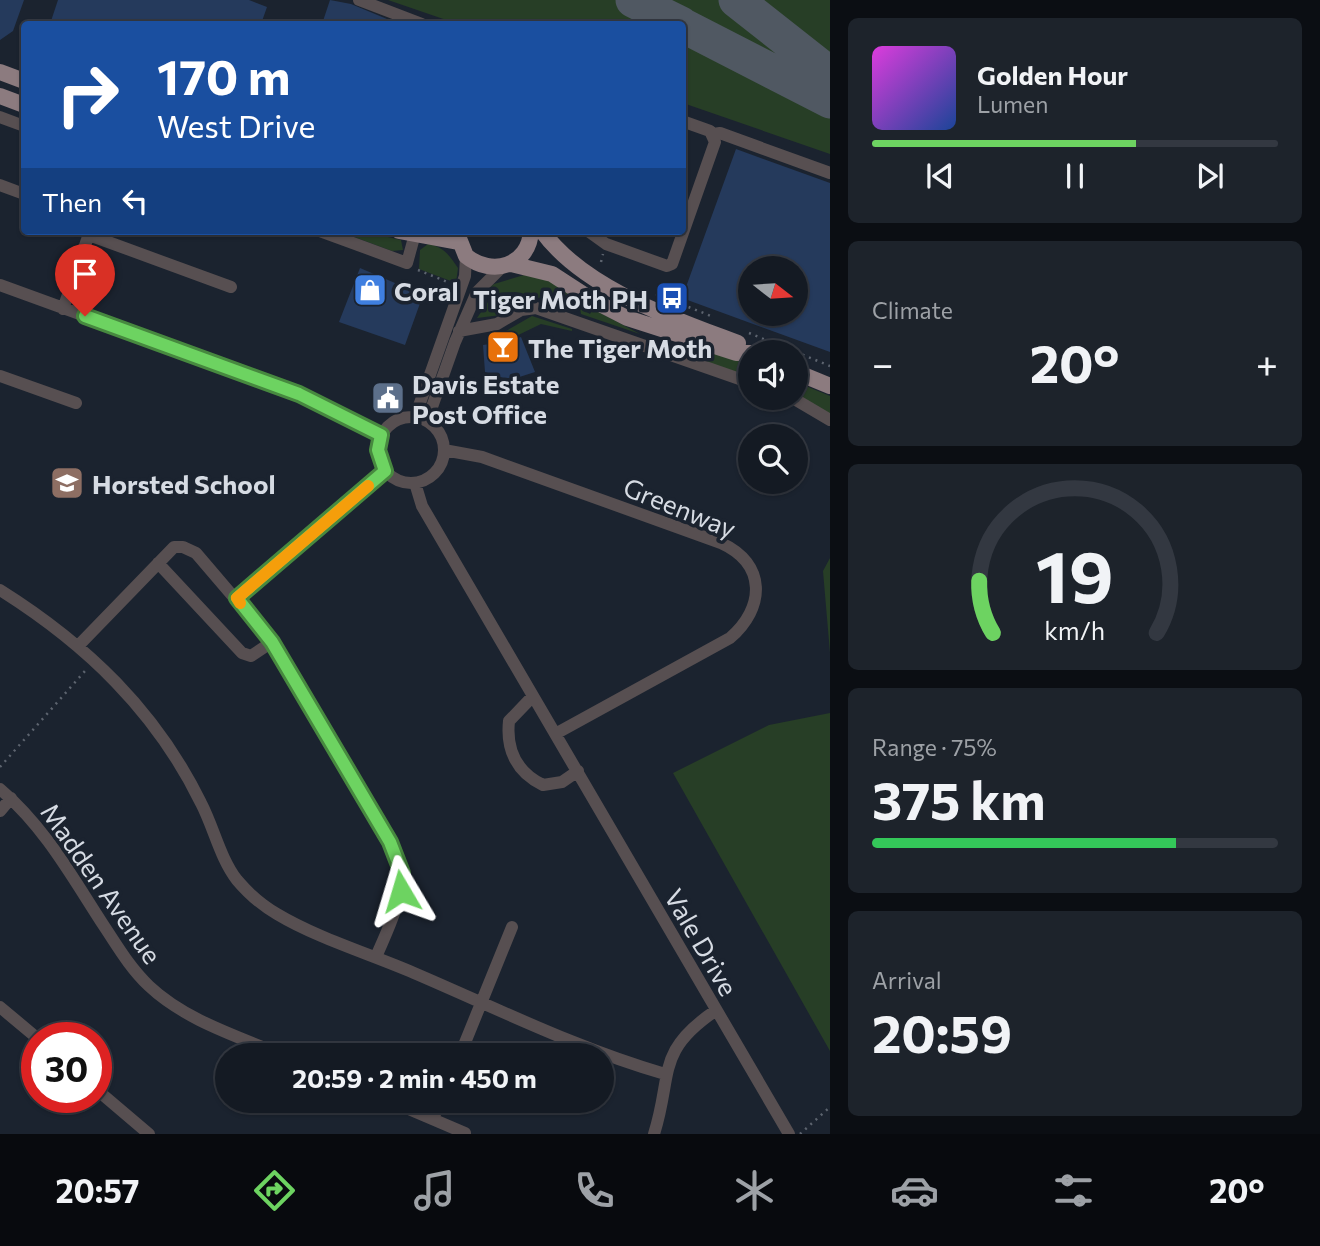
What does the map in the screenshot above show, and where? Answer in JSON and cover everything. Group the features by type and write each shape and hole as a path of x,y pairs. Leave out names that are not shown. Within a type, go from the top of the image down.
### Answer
{"main road":[{"path":"0,72 21,80"},
{"path":"0,96 21,104"},
{"path":"421,235 460,243 484,266 507,266 552,274 592,300 627,318 738,353"},
{"path":"507,266 525,252 530,235"},
{"path":"546,235 558,249 610,287 654,310 738,343"},
{"path":"808,377 830,386"}],"street":[{"path":"359,0 414,21"},
{"path":"0,117 21,125"},
{"path":"686,123 830,173"},
{"path":"686,225 715,144 713,134"},
{"path":"0,185 21,193"},
{"path":"63,309 89,235"},
{"path":"95,235 231,287"},
{"path":"331,235 407,263 407,235"},
{"path":"592,235 613,247 665,265 672,264 682,235"},
{"path":"415,416 465,276 460,243"},
{"path":"436,428 415,416 395,421 381,435 378,450 385,471 402,482 415,483 436,472 444,450 432,407 477,292 507,266"},
{"path":"0,285 291,391 381,435"},
{"path":"460,331 466,332 496,324 523,309 536,308 738,378"},
{"path":"465,318 481,326"},
{"path":"0,376 75,403"},
{"path":"808,407 830,420"},
{"name":"Greenway","path":"444,450 482,457 722,543 743,558 752,572 756,591 753,610 745,624 730,638 557,733"},
{"path":"237,598 385,471"},
{"name":"Vale Drive","path":"415,483 422,506 789,1134"},
{"path":"79,645 174,547 183,547 196,553 272,642 398,859 402,873 401,891 376,957"},
{"path":"158,563 242,653 251,656 272,642"},
{"path":"0,590 51,622 79,645 155,725 201,803 236,879 279,915 608,1055 665,1074"},
{"path":"533,695 509,720 507,744 520,770 543,785 562,782 578,771"},
{"name":"Madden Avenue","path":"0,789 49,841 132,968 150,987 192,1016 254,1043"},
{"path":"0,811 11,799"},
{"path":"465,1043 512,927"},
{"path":"0,1007 21,1025"},
{"path":"654,1134 665,1074 680,1041 715,1011"},
{"path":"112,1103 149,1134"},
{"path":"419,1113 465,1133"},
{"path":"433,1119 435,1113"}],"path":[{"path":"407,263 455,285"},
{"path":"650,292 717,319"},
{"path":"738,328 767,340"},
{"path":"808,357 830,366"},
{"path":"0,767 94,660"},
{"path":"800,1134 830,1108"}],"green space":[{"path":"388,0 830,0 830,154 686,104 686,21 449,21"},
{"path":"349,235 379,235 401,240 403,250 392,251"},
{"path":"428,244 442,249 455,263 458,268 456,283 419,269 420,250"},
{"path":"524,275 548,280 577,299 548,300 515,292 482,294 494,284"},
{"path":"515,297 552,308 525,302 501,315 477,318 488,302"},
{"path":"580,308 590,314 593,309 640,334 581,314"},
{"path":"532,316 572,331 541,324 510,339 506,331"},
{"path":"682,343 738,360 738,373 681,353"},
{"path":"808,387 830,396 830,416 808,402"},
{"path":"830,558 830,653 823,571"},
{"path":"830,713 830,1051 673,773 769,725"}],"building":[{"path":"0,0 24,0 13,31 0,40"},
{"path":"58,0 249,0 267,7 262,21 51,21"},
{"path":"330,0 351,4 392,21 323,21"},
{"path":"736,149 830,183 830,352 808,344 808,340 797,340 759,326 808,326 808,256 738,256 738,318 682,298"},
{"path":"360,268 423,295 405,345 339,322"},
{"path":"521,337 535,372 510,380 485,372 483,345"}],"taxiway":[{"path":"633,0 675,21"},
{"path":"736,0 830,74"},
{"path":"686,27 830,101"}],"slow traffic":[{"path":"240,603 237,598 368,486"}],"place":[{"name":"Coral","path":"370,290"},
{"name":"Tiger Moth PH","path":"672,298"},
{"name":"The Tiger Moth","path":"503,347"},
{"name":"Davis Estate Post Office","path":"388,398"},
{"name":"Horsted School","path":"67,483"}],"route":[{"path":"85,316 262,379 306,397 381,435 378,450 385,471 237,598 272,642 390,842 402,873 401,891"}]}
